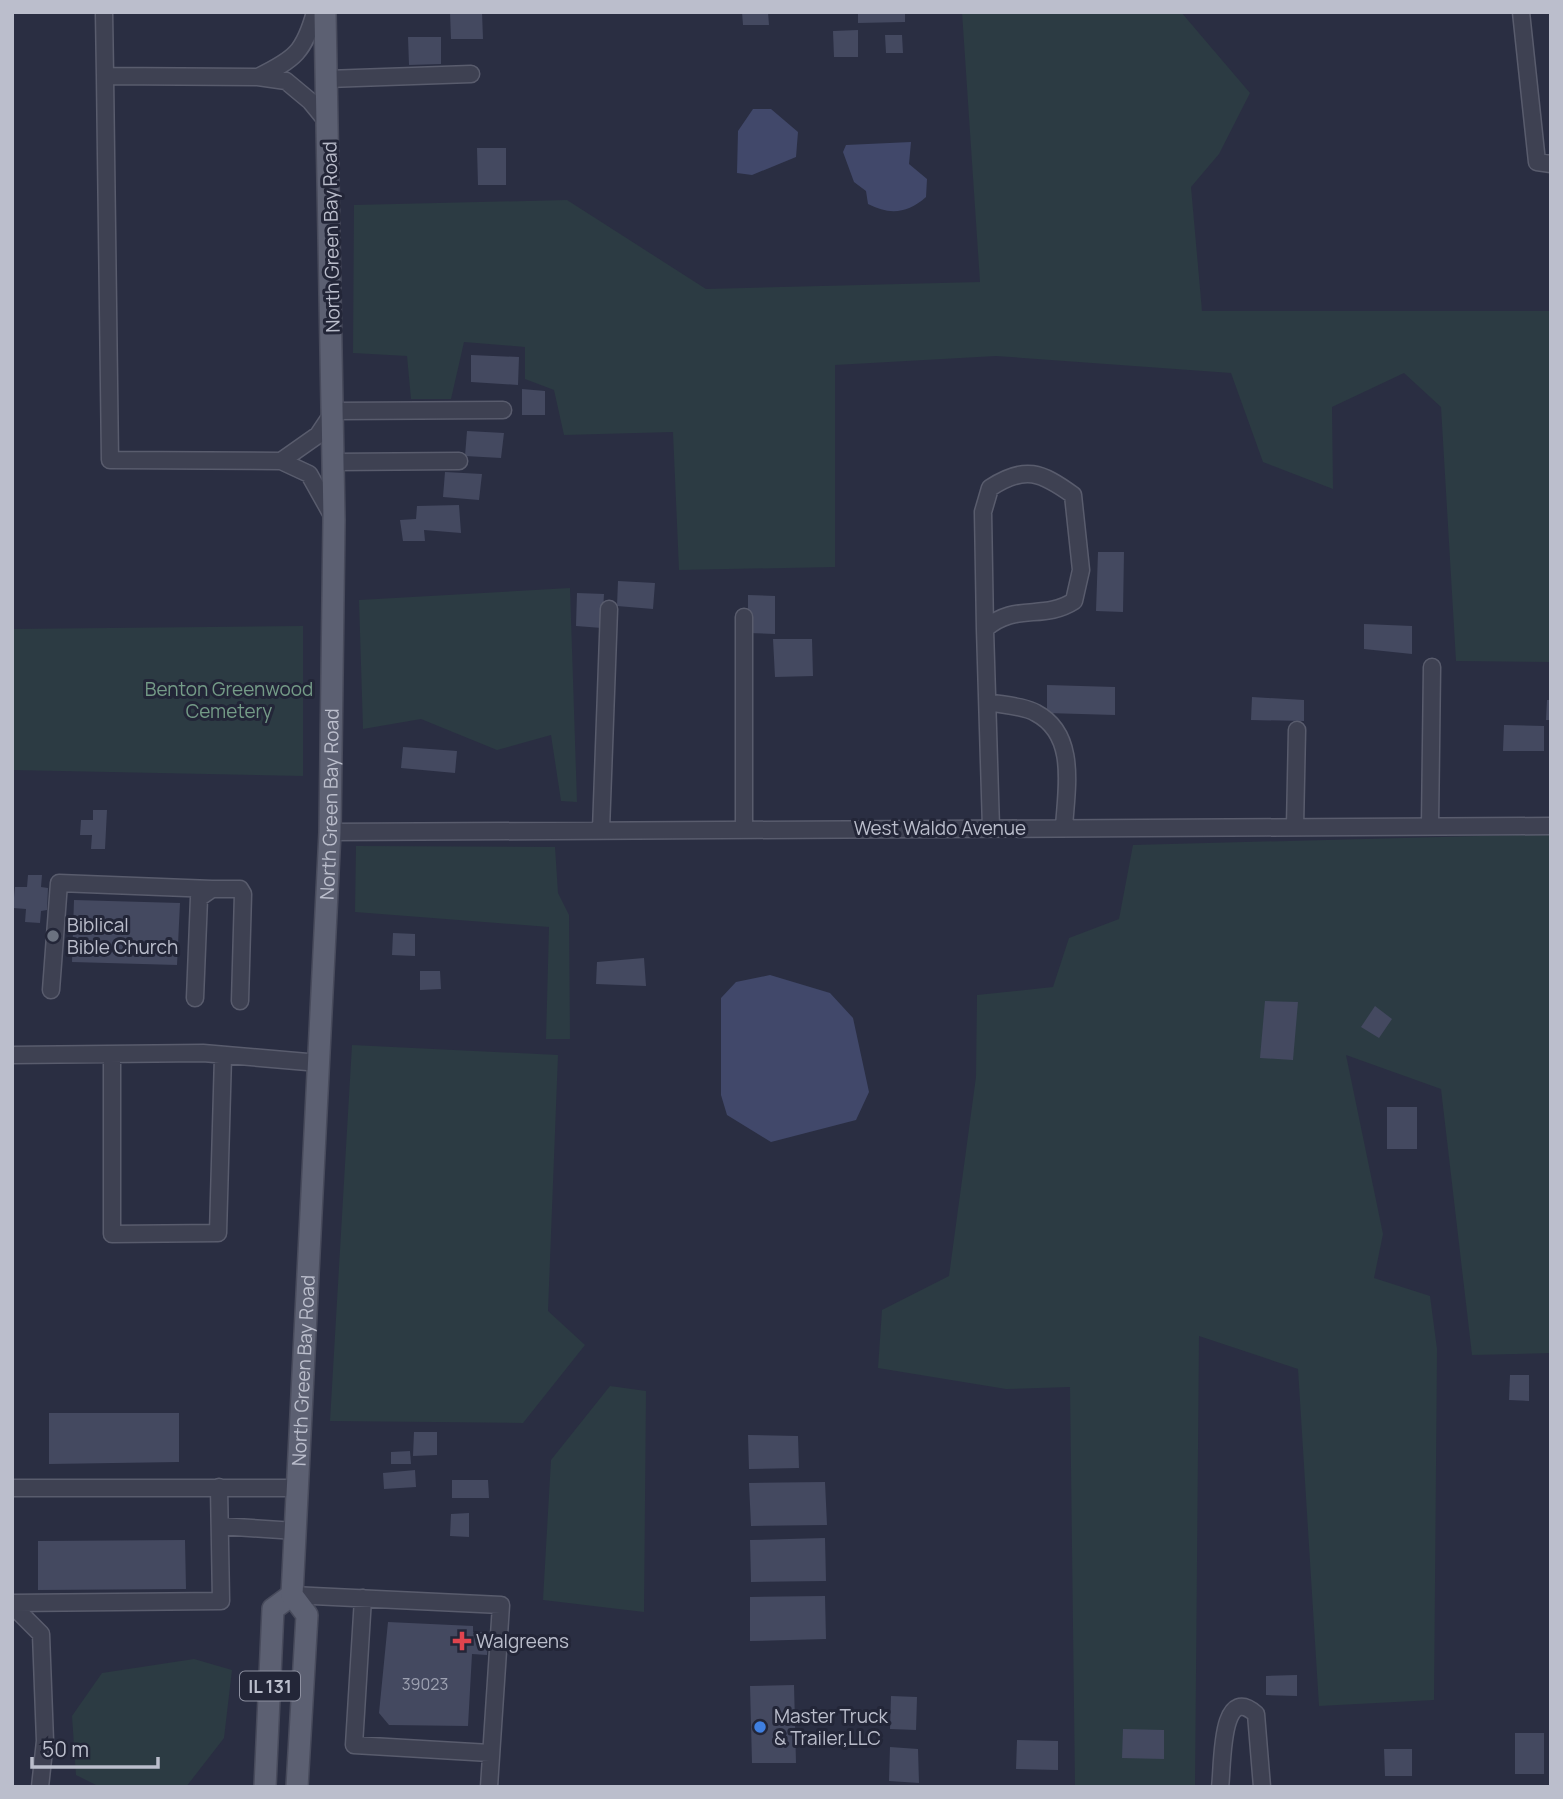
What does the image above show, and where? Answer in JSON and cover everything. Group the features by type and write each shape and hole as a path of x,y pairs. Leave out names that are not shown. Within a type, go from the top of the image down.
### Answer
{"main road":[{"name":"North Green Bay Road","path":"297,1787 307,1615 292,1595 330,832 334,411 325,12"},
{"name":"IL 131","path":"265,1787 273,1609 292,1595"}],"street":[{"path":"104,12 110,460 281,461 309,474 334,520"},
{"path":"258,77 284,65 307,42 315,12"},
{"path":"1521,12 1537,162 1551,164"},
{"path":"327,79 471,75"},
{"path":"105,76 258,77 286,81 294,86 328,123"},
{"path":"281,461 317,435 334,411 503,410"},
{"path":"334,462 458,461"},
{"path":"985,629 999,617 1012,612 1059,611 1074,601 1081,570 1073,495 1046,476 1027,473 1006,477 990,488 983,512 985,629 991,828"},
{"path":"601,830 609,609"},
{"path":"744,617 744,830"},
{"path":"1430,826 1432,667"},
{"path":"988,702 1036,713 1056,731 1065,747 1067,766 1064,828"},
{"path":"1295,827 1297,730"},
{"name":"West Waldo Avenue","path":"330,832 1551,825"},
{"path":"51,990 59,883 240,889 243,894 240,1001"},
{"path":"195,998 199,898 212,889"},
{"path":"12,1055 203,1053 319,1063"},
{"path":"112,1054 112,1234 218,1233 223,1056"},
{"path":"12,1488 298,1488"},
{"path":"12,1604 221,1601 219,1488"},
{"path":"220,1526 296,1531"},
{"path":"292,1595 501,1605 489,1753 489,1787"},
{"path":"363,1598 354,1745 489,1753"},
{"path":"12,1604 41,1634 45,1741 40,1787"},
{"path":"1220,1787 1225,1724 1231,1711 1239,1707 1249,1708 1256,1714 1262,1787"}],"green space":[{"path":"962,12 1181,12 1250,93 1219,154 1191,187 1202,311 1551,311 1551,662 1456,661 1441,407 1404,373 1332,407 1333,489 1263,462 1231,373 996,356 835,365 835,567 679,570 673,432 564,435 554,390 525,379 525,347 464,342 451,399 411,399 407,356 353,353 354,205 567,200 706,289 980,282"},
{"path":"570,588 577,802 561,801 551,735 497,750 421,719 363,729 359,600"},
{"name":"Benton Greenwood Cemetery","path":"303,626 303,776 12,770 12,629"},
{"path":"1551,834 1551,1353 1472,1355 1441,1089 1346,1055 1383,1234 1374,1278 1430,1296 1437,1349 1434,1700 1319,1706 1298,1369 1199,1336 1195,1787 1075,1787 1070,1387 1006,1389 878,1368 882,1310 949,1276 976,1077 977,995 1053,987 1069,938 1119,919 1133,845"},
{"path":"356,846 555,847 558,893 569,915 570,1039 546,1039 549,927 355,912"},
{"path":"352,1045 558,1055 548,1311 585,1345 523,1423 330,1421"},
{"path":"610,1386 646,1391 644,1612 543,1600 551,1460"},
{"path":"194,1659 232,1670 224,1738 186,1787 100,1787 76,1775 72,1716 102,1673"}],"water":[{"path":"753,109 771,109 798,132 796,157 752,175 737,173 738,131"},
{"path":"911,142 909,164 927,179 926,197 912,207 898,211 883,210 868,204 866,191 854,182 843,152 846,145"},
{"path":"770,975 830,993 853,1018 869,1092 856,1120 771,1142 727,1115 721,1095 721,998 736,982"}],"building":[{"path":"450,12 482,12 483,39 451,39"},
{"path":"742,12 768,12 769,25 743,25"},
{"path":"858,12 905,12 905,22 858,23"},
{"path":"858,30 858,57 834,57 833,31"},
{"path":"885,35 902,35 903,53 886,53"},
{"path":"408,37 441,37 441,64 409,65"},
{"path":"477,148 506,148 506,185 478,185"},
{"path":"471,355 519,357 518,385 471,382"},
{"path":"522,389 545,391 545,415 522,415"},
{"path":"467,431 504,433 501,458 465,456"},
{"path":"445,472 482,474 479,500 443,497"},
{"path":"459,505 461,533 424,530 425,541 403,541 400,520 416,519 417,506"},
{"path":"1098,552 1124,552 1123,612 1096,611"},
{"path":"618,581 655,583 653,609 617,606"},
{"path":"577,593 604,594 602,628 576,626"},
{"path":"748,595 775,596 775,634 748,633"},
{"path":"1364,624 1412,626 1412,654 1364,649"},
{"path":"773,639 812,639 813,676 775,677"},
{"path":"1047,685 1115,687 1115,715 1047,713"},
{"path":"1252,697 1304,700 1304,721 1251,720"},
{"path":"1547,700 1551,700 1551,720 1546,720"},
{"path":"1504,725 1544,726 1544,751 1503,751"},
{"path":"403,747 457,751 455,773 401,768"},
{"path":"93,810 107,810 105,849 91,849 92,835 80,835 81,820 93,820"},
{"path":"28,875 42,875 41,887 48,888 47,910 41,911 40,923 25,922 26,909 13,908 15,887 27,887"},
{"path":"74,900 180,903 177,965 72,962"},
{"path":"393,933 415,934 415,956 392,955"},
{"path":"644,958 646,986 596,984 597,962"},
{"path":"420,971 440,971 441,989 420,990"},
{"path":"1265,1001 1298,1002 1293,1060 1260,1058"},
{"path":"1375,1006 1392,1019 1379,1038 1361,1027"},
{"path":"1387,1107 1417,1107 1417,1149 1387,1149"},
{"path":"1510,1375 1529,1375 1529,1401 1509,1400"},
{"path":"49,1413 179,1413 179,1462 49,1464"},
{"path":"414,1432 437,1432 437,1455 413,1456"},
{"path":"748,1435 798,1436 799,1468 749,1469"},
{"path":"410,1451 411,1464 391,1464 391,1452"},
{"path":"415,1470 416,1487 384,1489 383,1473"},
{"path":"452,1480 488,1480 489,1498 452,1498"},
{"path":"825,1482 827,1525 751,1526 749,1483"},
{"path":"469,1513 469,1537 450,1536 451,1514"},
{"path":"825,1538 826,1581 751,1582 750,1540"},
{"path":"185,1540 186,1589 38,1590 38,1541"},
{"path":"825,1596 826,1639 750,1641 750,1597"},
{"name":"Walgreens","path":"388,1622 473,1626 473,1632 488,1632 487,1655 472,1654 468,1726 389,1725 379,1713"},
{"path":"1297,1675 1297,1696 1266,1695 1266,1676"},
{"path":"794,1685 796,1763 752,1763 750,1686"},
{"path":"891,1696 917,1697 916,1730 890,1729"},
{"path":"1123,1729 1164,1730 1164,1759 1122,1758"},
{"path":"1515,1733 1544,1733 1544,1774 1515,1774"},
{"path":"1017,1740 1058,1741 1058,1770 1016,1769"},
{"path":"890,1747 918,1749 919,1783 889,1781"},
{"path":"1384,1749 1412,1749 1412,1776 1385,1776"}],"place":[{"name":"Biblical Bible Church","path":"53,936"},
{"name":"Walgreens","path":"462,1641"},
{"name":"Master Truck & Trailer,LLC","path":"760,1727"}]}
